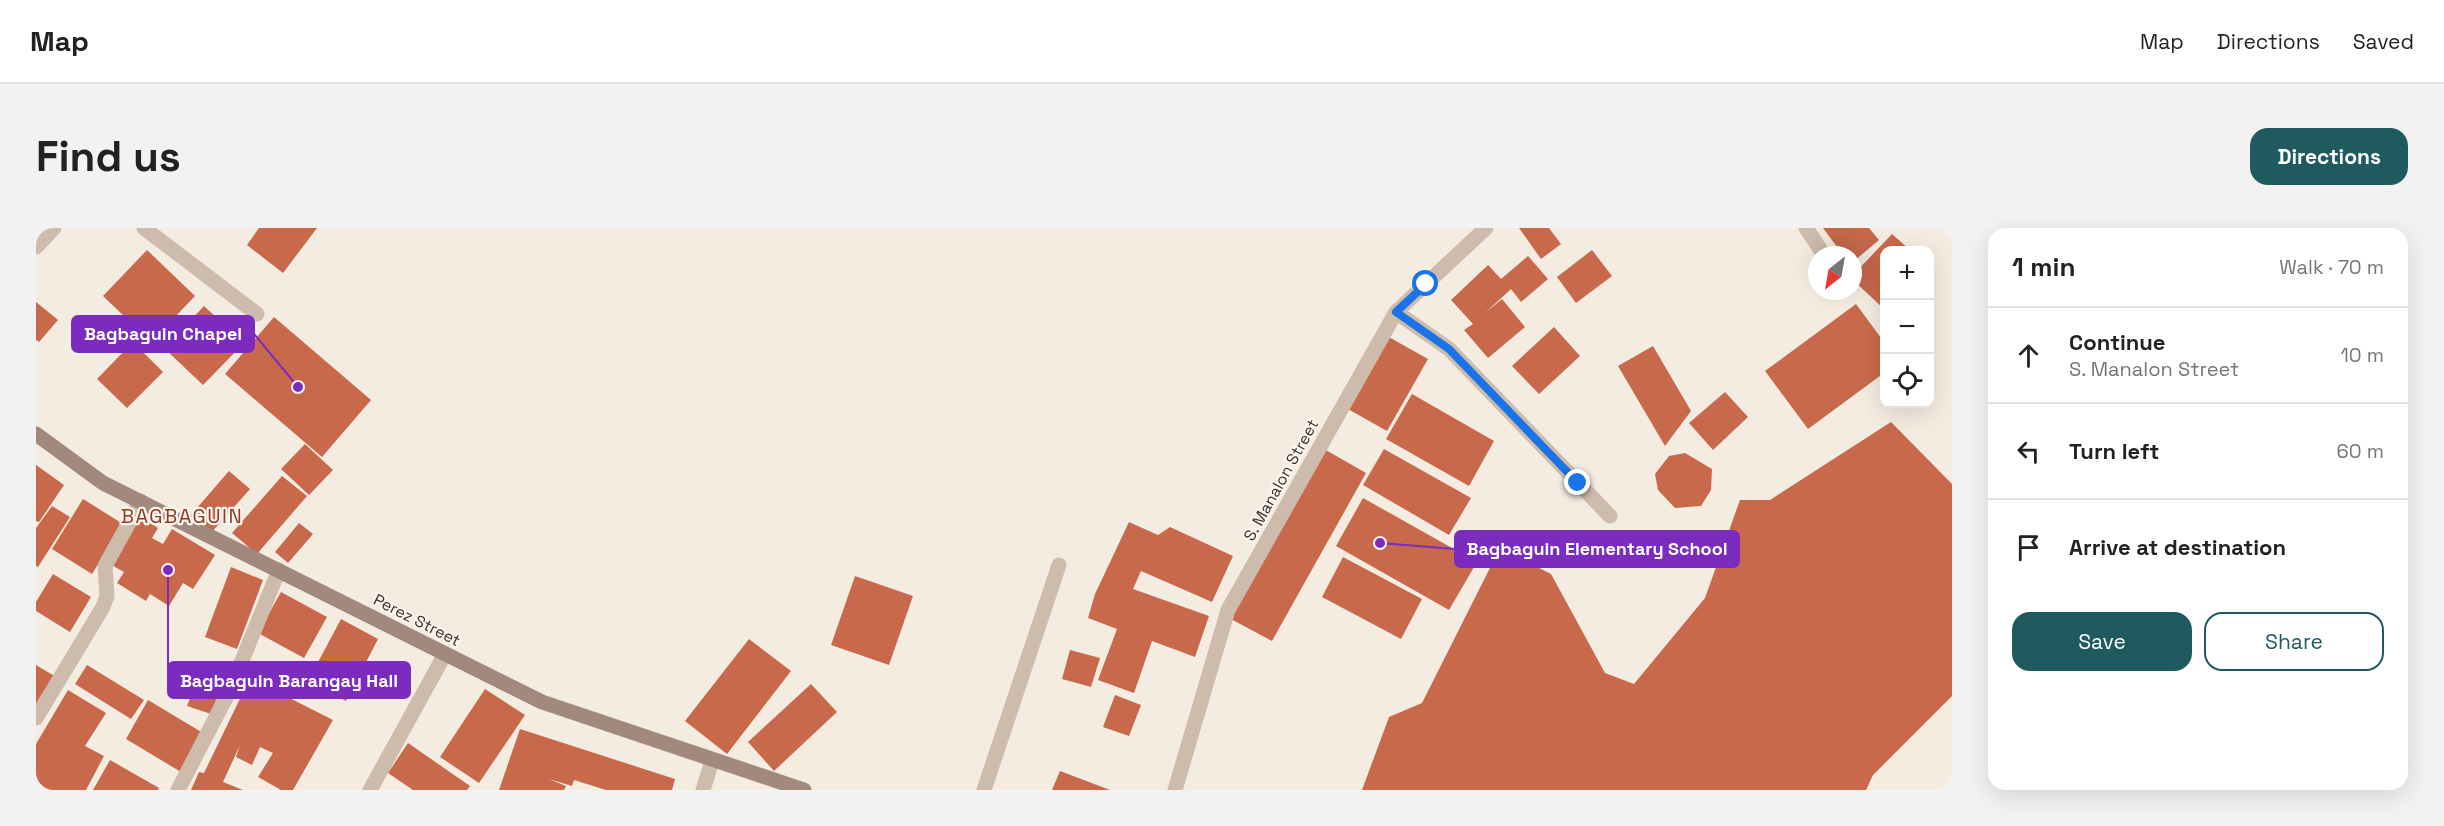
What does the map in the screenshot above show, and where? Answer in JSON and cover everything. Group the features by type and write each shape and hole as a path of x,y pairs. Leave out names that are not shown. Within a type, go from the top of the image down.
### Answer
{"street":[{"path":"36,247 54,228"},
{"path":"144,228 256,314"},
{"name":"S. Manalon Street","path":"1175,790 1228,610 1396,312 1486,228"},
{"path":"1806,228 1818,246"},
{"path":"1396,312 1449,349 1610,516"},
{"name":"Perez Street","path":"36,434 103,483 542,702 712,761 804,790"},
{"path":"36,718 103,607 107,596 105,566 141,501"},
{"path":"984,790 1059,565"},
{"path":"178,790 230,690 279,570"},
{"path":"370,790 445,654"},
{"path":"704,790 712,761"}],"building":[{"path":"259,228 317,228 283,273 247,245"},
{"path":"1519,228 1549,228 1561,244 1541,259"},
{"path":"1823,228 1869,228 1879,240 1862,254 1862,246 1836,246"},
{"path":"1892,234 1906,246 1881,246"},
{"path":"1880,247 1880,305 1862,288 1862,266"},
{"path":"147,250 195,296 151,342 103,296"},
{"path":"1592,250 1612,276 1576,303 1557,277"},
{"path":"1528,256 1548,279 1521,302 1511,289 1485,313 1502,299 1525,327 1488,358 1464,330 1473,324 1451,300 1488,265 1501,279"},
{"path":"36,302 58,320 39,342 36,340"},
{"path":"1856,304 1880,337 1880,376 1808,429 1765,371"},
{"path":"204,306 244,343 203,385 164,348"},
{"path":"274,317 371,400 322,457 225,374"},
{"path":"1554,327 1580,356 1539,394 1512,366"},
{"path":"1387,336 1428,359 1387,431 1346,408"},
{"path":"133,342 163,372 127,408 97,379"},
{"path":"1653,346 1691,411 1665,446 1618,366"},
{"path":"1725,392 1748,417 1713,450 1689,423"},
{"path":"1412,394 1494,441 1469,486 1386,439"},
{"path":"1891,422 1952,484 1952,696 1873,775 1866,790 1362,790 1389,717 1422,703 1500,548 1551,574 1605,673 1634,684 1705,598 1740,500 1770,500"},
{"path":"305,444 333,470 309,495 281,469"},
{"path":"1324,449 1366,473 1272,641 1229,618"},
{"path":"1384,449 1471,498 1449,535 1363,485"},
{"path":"1685,453 1712,469 1711,490 1701,506 1675,508 1658,490 1655,474 1669,456"},
{"path":"36,465 64,485 39,522 36,521"},
{"path":"229,471 250,489 210,534 190,516"},
{"path":"282,476 307,496 257,554 232,533"},
{"path":"1363,498 1477,562 1449,610 1336,546"},
{"path":"83,499 123,524 92,574 52,549"},
{"path":"52,506 70,517 38,567 36,566 36,528"},
{"path":"137,515 158,528 152,538 163,544 172,529 215,555 193,589 183,583 169,606 150,594 146,601 117,583 124,572 108,563"},
{"path":"1129,522 1158,535 1170,527 1233,556 1212,602 1141,571 1133,589 1209,616 1195,657 1152,641 1134,693 1098,680 1117,629 1088,618 1095,594"},
{"path":"299,523 313,534 288,563 275,552"},
{"path":"1343,557 1422,599 1401,639 1322,597"},
{"path":"231,567 263,580 237,649 205,637"},
{"path":"53,574 91,597 70,632 36,611 36,602"},
{"path":"855,576 913,596 889,665 831,645"},
{"path":"281,592 327,617 304,658 258,633"},
{"path":"341,619 378,639 346,701 308,681"},
{"path":"749,639 791,671 727,754 685,721"},
{"path":"1070,650 1100,658 1091,687 1062,679"},
{"path":"36,665 56,677 36,713"},
{"path":"87,665 144,700 131,719 75,684"},
{"path":"202,666 225,674 211,714 187,706"},
{"path":"250,678 333,720 293,790 281,790 258,777 273,753 260,747 252,765 236,757 240,745 223,782 243,790 191,790 199,772 204,773"},
{"path":"811,684 837,712 774,771 748,742"},
{"path":"485,689 525,715 479,783 440,757"},
{"path":"68,690 106,713 85,746 104,756 86,790 36,790 36,744"},
{"path":"1115,695 1141,705 1129,736 1103,727"},
{"path":"148,700 203,733 181,772 126,739"},
{"path":"520,729 675,779 672,790 606,790 574,780 572,786 549,779 566,786 564,790 499,790"},
{"path":"408,743 470,786 467,790 413,790 388,773"},
{"path":"110,760 159,788 158,790 93,790"},
{"path":"1060,771 1089,782 1110,790 1052,790"}],"place":[{"name":"Bagbaguin Chapel","path":"298,387"},
{"name":"Bagbaguin Elementary School","path":"1380,543"},
{"name":"Bagbaguin Barangay Hall","path":"168,570"}],"district":[{"name":"BAGBAGUIN","path":"182,516"}],"route":[{"path":"1426,284 1396,312 1449,349 1578,483"}]}
